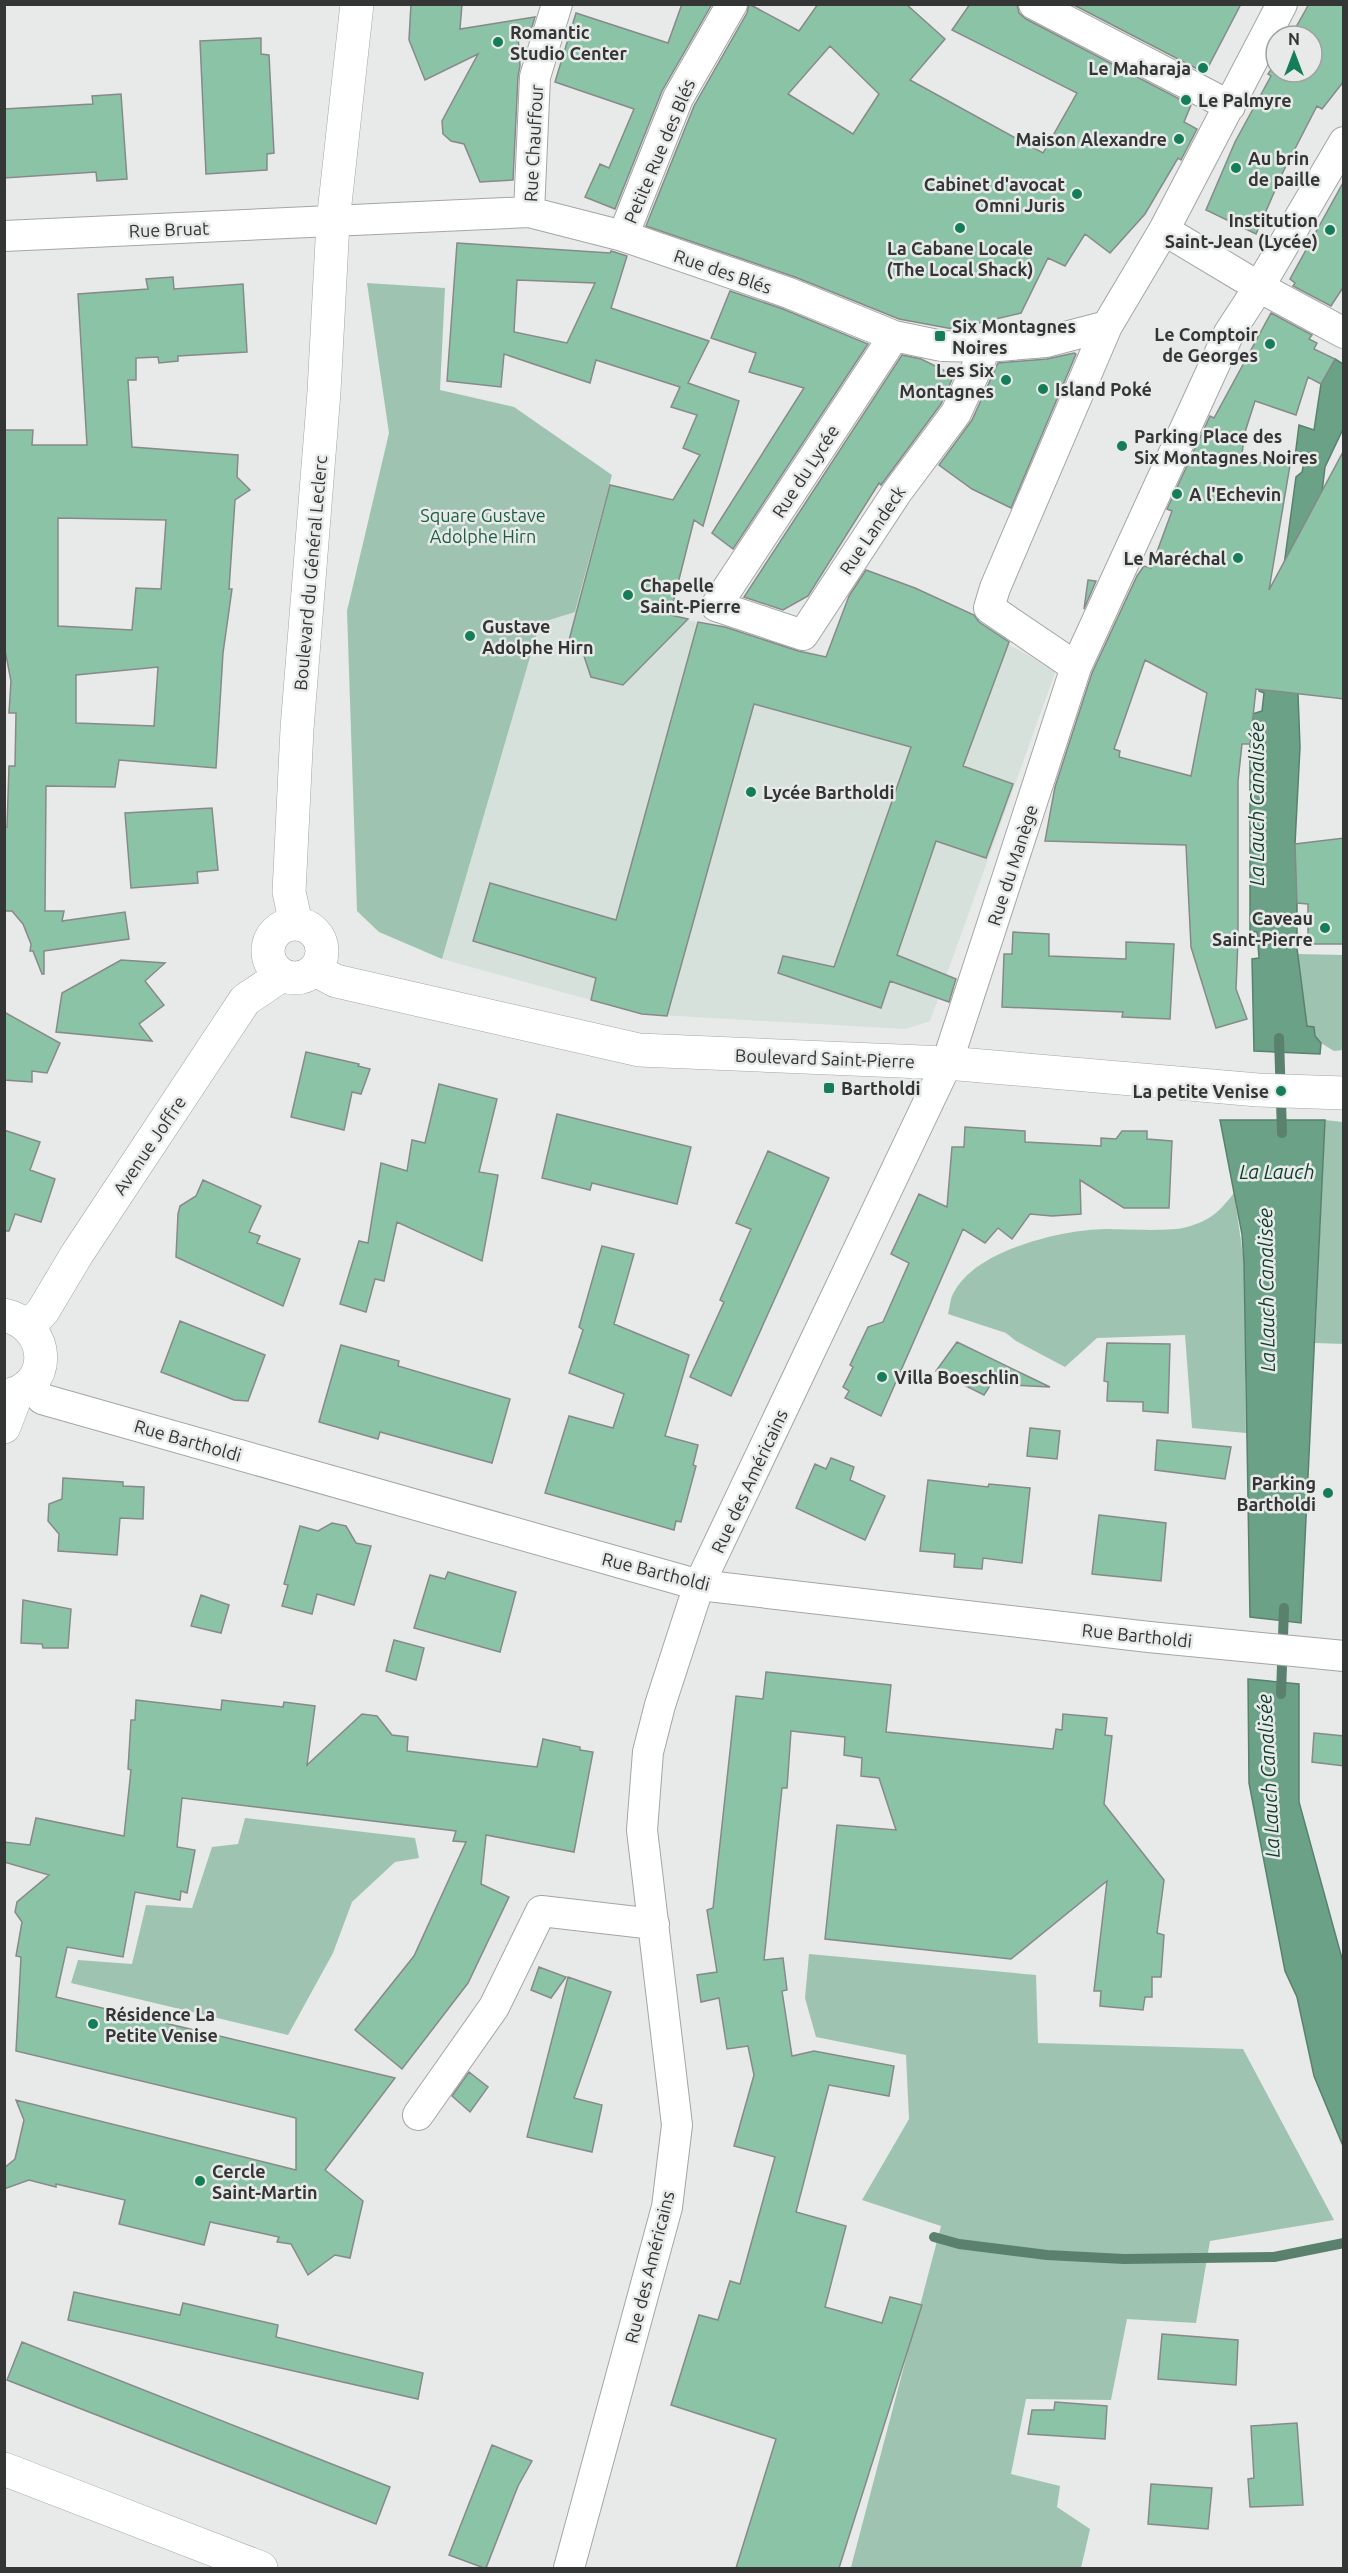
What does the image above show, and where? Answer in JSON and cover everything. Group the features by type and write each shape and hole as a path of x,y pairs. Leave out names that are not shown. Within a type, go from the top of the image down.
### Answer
{"street":[{"name":"Boulevard du Général Leclerc","path":"296,924 289,892 297,729 324,392 333,222 349,60 357,4"},
{"name":"Rue Chauffour","path":"529,212 536,77 557,4"},
{"name":"Petite Rue des Blés","path":"623,236 678,98 732,4"},
{"path":"1034,4 1230,106"},
{"path":"1076,667 989,608 995,588 1107,326 1164,230 1282,4"},
{"name":"Rue du Manège","path":"947,1063 1076,667 1229,333 1344,142"},
{"name":"Rue des Blés","path":"333,222 529,212 623,236 789,293 894,336 942,346 986,347 1046,342 1107,326"},
{"name":"Rue Bruat","path":"4,236 333,222"},
{"path":"1164,230 1258,287 1334,328"},
{"name":"Rue du Lycée","path":"716,606 894,336"},
{"name":"Rue Landeck","path":"716,606 803,635 897,492 956,413 986,347"},
{"path":"296,924 305,926 319,937 322,954 315,970 300,977 282,975 271,963 269,944 279,929 296,924"},
{"name":"Boulevard Saint-Pierre","path":"315,970 336,981 639,1050 947,1063 1258,1090 1334,1093"},
{"name":"Avenue Joffre","path":"16,1321 43,1311 77,1254 245,1000 282,975"},
{"name":"Rue des Américains","path":"569,2568 667,2207 677,2125 642,1830 648,1752 660,1705 699,1585 947,1063"},
{"path":"4,1427 17,1391 40,1365 41,1351 37,1337 16,1321"},
{"name":"Rue Bartholdi","path":"17,1391 699,1585 1344,1656"},
{"path":"418,2115 494,2007 541,1911 654,1924"},
{"path":"4,2469 261,2568"}],"shaded area":[{"name":"Lycée Bartholdi","path":"612,485 698,506 670,615 826,656 860,568 915,588 915,591 1012,632 1009,645 1056,670 930,1021 906,1029 642,1014 442,959 540,623 575,612"}],"green space":[{"name":"Square Gustave Adolphe Hirn","path":"367,283 445,288 440,390 514,407 612,475 575,612 540,623 442,959 379,932 357,911 347,611 389,433"},
{"path":"1298,954 1343,955 1343,1050 1334,1051 1321,1043 1307,1026"},
{"path":"1325,1120 1343,1122 1344,1344 1315,1343"},
{"path":"1234,1193 1244,1262 1246,1433 1192,1428 1185,1335 1097,1338 1065,1367 1016,1341 1006,1333 948,1314 953,1294 965,1277 1000,1254 1021,1245 1087,1230 1180,1229 1214,1214"},
{"path":"245,1818 415,1838 419,1858 395,1862 352,1902 333,1953 288,2035 71,1983 78,1960 132,1964 146,1905 192,1908 212,1847 238,1844"},
{"path":"809,1954 1036,1975 1038,2043 1243,2049 1334,2220 1210,2241 1196,2323 1127,2319 1111,2400 1026,2399 1011,2474 1060,2486 1057,2507 1090,2529 1081,2568 851,2567 941,2226 862,2200 909,2119 906,2055 816,2037 805,1998"}],"water":[{"path":"1335,359 1343,364 1343,429 1325,467 1298,694 1300,747 1295,844 1297,948 1307,1026 1314,1027 1315,1036 1321,1043 1320,1054 1254,1051 1252,959 1259,958 1257,932 1250,931 1250,744 1263,744 1264,728 1252,725 1252,714 1262,711 1264,693 1259,691 1260,643 1279,602 1296,477 1302,472 1305,458 1295,457 1299,425 1314,430 1321,384"},
{"name":"La Lauch","path":"1220,1120 1325,1120 1301,1623 1250,1617 1244,1262 1242,1234"},
{"path":"1248,1679 1299,1684 1299,1802 1343,1962 1343,2146 1314,2076 1297,1997 1285,1971 1249,1783"}],"building":[{"path":"411,4 462,4 460,29 535,17 532,27 518,34 520,66 513,180 480,182 464,144 451,141 443,134 442,121 478,54 425,80 409,40"},
{"path":"682,4 712,4 662,91 615,209 585,197 600,164 609,168 634,109 555,82 576,13 668,43"},
{"path":"749,4 799,31 818,4 906,4 945,39 910,80 1043,153 1077,93 952,30 970,4 1017,4 1019,13 1026,19 1191,105 1184,122 1197,129 1181,160 1178,158 1145,214 1110,253 1085,234 1065,266 1048,258 1021,313 953,329 899,319 795,277 646,226 694,106 747,13","holes":["830,46 879,94 853,134 788,94"]},
{"path":"1072,4 1241,4 1205,73"},
{"path":"1309,4 1344,4 1344,81 1322,109 1317,106 1283,172 1256,234 1206,210 1235,142 1267,84 1324,84 1324,24 1298,24"},
{"path":"261,38 261,54 269,55 274,153 267,154 267,170 206,174 200,41"},
{"path":"121,94 127,179 97,181 96,172 4,178 4,109 93,104 92,96"},
{"name":"Institution Saint-Jean (Lycée)","path":"1344,181 1344,286 1331,306 1293,286 1295,283 1290,279"},
{"path":"457,243 610,253 611,251 627,256 611,308 709,341 688,383 739,401 703,526 694,520 670,615 688,619 623,685 591,677 581,647 568,644 610,485 673,500 700,455 683,448 697,415 671,407 680,387 596,360 590,383 504,354 501,387 447,381","holes":["517,280 595,283 567,343 514,332"]},
{"path":"173,277 174,289 243,284 247,352 178,356 178,361 159,363 158,357 136,358 136,380 128,380 132,447 238,455 237,477 250,490 235,500 229,589 232,589 223,653 216,768 119,760 115,787 46,786 45,911 64,911 62,921 125,912 129,939 44,951 44,974 42,974 33,951 30,951 31,944 23,924 12,911 4,911 4,827 7,827 9,766 15,766 16,713 9,713 11,681 4,645 4,430 33,430 32,445 87,445 78,294 148,289 146,279","holes":["58,518 166,520 161,589 136,588 132,630 58,626","158,667 154,726 76,723 76,675"]},
{"path":"730,291 783,309 868,344 733,549 712,533 804,388 749,372 756,353 711,338"},
{"path":"1271,313 1312,335 1309,339 1317,343 1314,349 1335,359 1321,384 1308,377 1296,415 1255,401 1245,432 1241,461 1290,465 1269,590 1344,450 1344,699 1256,689 1250,744 1242,744 1238,781 1236,989 1247,1019 1216,1028 1191,947 1186,845 1045,841 1055,787 1092,673 1137,576 1144,566 1151,568 1172,511 1167,509 1210,416 1214,418","holes":["1145,660 1207,693 1191,776 1119,757 1120,751 1114,749"]},
{"path":"1076,354 1011,508 972,489 939,465 972,420 998,363 1047,359"},
{"path":"902,355 921,359 954,375 941,404 881,485 879,483 808,596 783,610 744,597"},
{"path":"866,570 915,588 974,615 979,622 1009,642 963,766 1013,784 986,858 936,841 897,955 956,979 949,1002 890,981 881,1008 778,973 783,956 834,967 911,747 754,704 667,1016 642,1014 591,1000 596,978 473,941 490,883 616,920 698,622 725,627 798,651 826,657 849,596"},
{"path":"1088,580 1096,581 1084,609"},
{"path":"212,808 218,870 197,872 198,883 131,888 125,813"},
{"path":"1344,838 1344,944 1308,944 1308,904 1297,903 1295,844"},
{"path":"1013,932 1049,934 1049,956 1126,959 1126,942 1174,944 1170,1019 1122,1017 1123,1012 1002,1007 1004,954 1012,954"},
{"path":"121,960 165,963 145,981 164,1005 139,1024 152,1041 56,1032 62,993"},
{"path":"4,1012 60,1043 47,1073 32,1071 32,1082 4,1080"},
{"path":"306,1052 359,1064 358,1066 370,1069 361,1094 352,1092 344,1130 291,1117"},
{"path":"439,1084 497,1099 479,1172 498,1175 482,1261 397,1222 384,1281 375,1279 366,1312 340,1304 359,1241 368,1243 381,1163 407,1171 412,1140 425,1143"},
{"path":"557,1114 691,1147 677,1204 592,1183 590,1190 542,1178"},
{"path":"965,1127 1025,1131 1025,1142 1101,1146 1101,1138 1116,1139 1122,1131 1147,1131 1147,1139 1172,1141 1169,1208 1124,1208 1080,1180 1081,1214 1052,1216 1030,1214 1012,1239 998,1228 985,1243 963,1229 881,1416 845,1398 849,1391 843,1387 853,1367 850,1365 868,1327 883,1322 909,1263 891,1254 919,1194 947,1207 952,1147 964,1147"},
{"path":"4,1130 40,1142 30,1170 55,1179 41,1222 15,1214 9,1231 4,1231"},
{"path":"768,1151 829,1178 731,1396 690,1377 724,1302 720,1300 751,1229 736,1223"},
{"path":"203,1180 261,1206 249,1232 260,1236 257,1243 300,1259 283,1306 176,1257 180,1206 196,1196"},
{"path":"602,1246 634,1254 614,1324 689,1355 665,1436 698,1445 693,1465 696,1466 681,1522 676,1521 674,1530 545,1493 569,1416 613,1428 624,1394 569,1373 583,1330 579,1327"},
{"path":"180,1321 265,1355 248,1401 234,1400 161,1372"},
{"path":"957,1342 1050,1387 991,1384 984,1395 936,1371"},
{"path":"1107,1343 1170,1344 1168,1413 1143,1411 1143,1402 1107,1401 1108,1382 1104,1381"},
{"path":"341,1345 399,1361 398,1366 510,1399 492,1463 380,1432 378,1439 319,1422"},
{"path":"1030,1428 1060,1431 1057,1459 1027,1456"},
{"path":"1157,1440 1231,1447 1225,1479 1155,1470"},
{"path":"831,1458 854,1467 850,1480 885,1496 865,1540 796,1508 815,1464 826,1469"},
{"path":"63,1478 123,1482 123,1486 144,1487 143,1519 120,1518 117,1555 58,1551 59,1534 48,1521 49,1504 62,1499"},
{"path":"928,1480 988,1487 989,1484 1030,1488 1022,1563 983,1558 982,1569 954,1567 955,1554 920,1551"},
{"path":"1099,1515 1166,1523 1161,1581 1092,1574"},
{"path":"332,1523 346,1526 356,1543 371,1546 354,1605 317,1594 312,1614 282,1606 288,1585 284,1584 300,1526 318,1531"},
{"path":"448,1572 516,1592 500,1652 414,1628 430,1575 445,1579"},
{"path":"201,1595 229,1605 221,1633 191,1626"},
{"path":"23,1600 71,1609 68,1648 43,1648 42,1644 21,1643"},
{"path":"394,1640 424,1648 416,1680 386,1671"},
{"path":"766,1672 891,1685 886,1732 1053,1749 1056,1729 1062,1730 1063,1714 1107,1718 1105,1735 1112,1736 1104,1804 1164,1880 1157,1933 1164,1935 1161,1977 1152,1977 1152,1997 1145,1997 1143,2010 1100,2006 1101,1991 1094,1991 1107,1881 1011,1959 825,1939 837,1825 896,1830 879,1778 861,1776 862,1758 844,1755 845,1737 791,1731 787,1788 782,1788 764,1960 783,1958 787,1990 782,1991 792,2056 814,2051 894,2066 889,2096 829,2085 796,2212 846,2226 825,2307 882,2323 890,2297 922,2305 839,2568 736,2568 776,2439 671,2405 699,2315 718,2320 730,2281 740,2284 775,2157 734,2146 754,2075 748,2046 727,2049 719,1998 701,2002 697,1975 717,1972 707,1910 713,1908 736,1696 763,1699"},
{"path":"136,1700 221,1710 222,1700 283,1707 284,1702 315,1706 307,1765 362,1714 377,1716 392,1735 408,1737 407,1751 537,1767 543,1739 593,1752 574,1852 486,1835 481,1884 509,1897 468,1983 402,2069 355,2030 414,1956 466,1842 453,1841 456,1831 182,1798 177,1847 195,1850 187,1893 181,1891 180,1900 135,1892 123,1957 67,1947 56,1997 395,2078 325,2170 363,2201 350,2258 335,2255 308,2275 291,2244 277,2242 279,2237 210,2222 204,2245 119,2224 125,2200 29,2180 4,2189 4,2168 15,2159 24,2120 16,2100 296,2170 296,2118 16,2051 21,1957 16,1956 22,1922 15,1912 17,1902 49,1875 4,1862 4,1842 30,1845 36,1818 124,1836 131,1770 128,1769 131,1720 135,1720"},
{"path":"1314,1733 1344,1736 1344,1766 1312,1762"},
{"path":"539,1967 566,1977 551,1998 531,1990"},
{"path":"568,1977 611,1992 574,2098 602,2105 592,2152 527,2137"},
{"path":"469,2072 488,2087 470,2112 452,2096"},
{"path":"74,2292 180,2315 183,2303 278,2325 276,2337 423,2373 418,2399 68,2320"},
{"path":"1162,2334 1238,2340 1236,2385 1158,2379"},
{"path":"22,2342 390,2487 376,2524 7,2380"},
{"path":"1055,2402 1107,2406 1105,2439 1028,2434 1032,2410 1054,2410"},
{"path":"1297,2423 1303,2505 1250,2507 1248,2479 1254,2478 1251,2426"},
{"path":"492,2445 532,2461 518,2486 486,2568 484,2568 449,2555"},
{"path":"1151,2484 1212,2488 1208,2529 1148,2524"}],"waterway":[{"name":"La Lauch Canalisée","path":"1279,1038 1282,1133"},
{"name":"La Lauch Canalisée","path":"1281,1694 1284,1608"},
{"path":"934,2237 959,2244 1047,2255 1124,2259 1274,2257 1344,2243"}],"place":[{"name":"Romantic Studio Center","path":"498,42"},
{"name":"Le Maharaja","path":"1203,68"},
{"name":"Le Palmyre","path":"1186,100"},
{"name":"Maison Alexandre","path":"1179,139"},
{"name":"Au brin de paille","path":"1236,168"},
{"name":"Cabinet d'avocat Omni Juris","path":"1077,194"},
{"name":"La Cabane Locale (The Local Shack)","path":"960,228"},
{"name":"Institution Saint-Jean (Lycée)","path":"1330,230"},
{"name":"Six Montagnes Noires","path":"940,336"},
{"name":"Le Comptoir de Georges","path":"1270,344"},
{"name":"Les Six Montagnes","path":"1006,380"},
{"name":"Island Poké","path":"1043,389"},
{"name":"Parking Place des Six Montagnes Noires","path":"1122,446"},
{"name":"A l'Echevin","path":"1177,494"},
{"name":"Le Maréchal","path":"1238,558"},
{"name":"Chapelle Saint-Pierre","path":"628,595"},
{"name":"Gustave Adolphe Hirn","path":"470,636"},
{"name":"Lycée Bartholdi","path":"751,792"},
{"name":"Caveau Saint-Pierre","path":"1325,928"},
{"name":"Bartholdi","path":"829,1088"},
{"name":"La petite Venise","path":"1281,1091"},
{"name":"Villa Boeschlin","path":"882,1377"},
{"name":"Parking Bartholdi","path":"1328,1493"},
{"name":"Résidence La Petite Venise","path":"93,2024"},
{"name":"Cercle Saint-Martin","path":"200,2181"}]}
